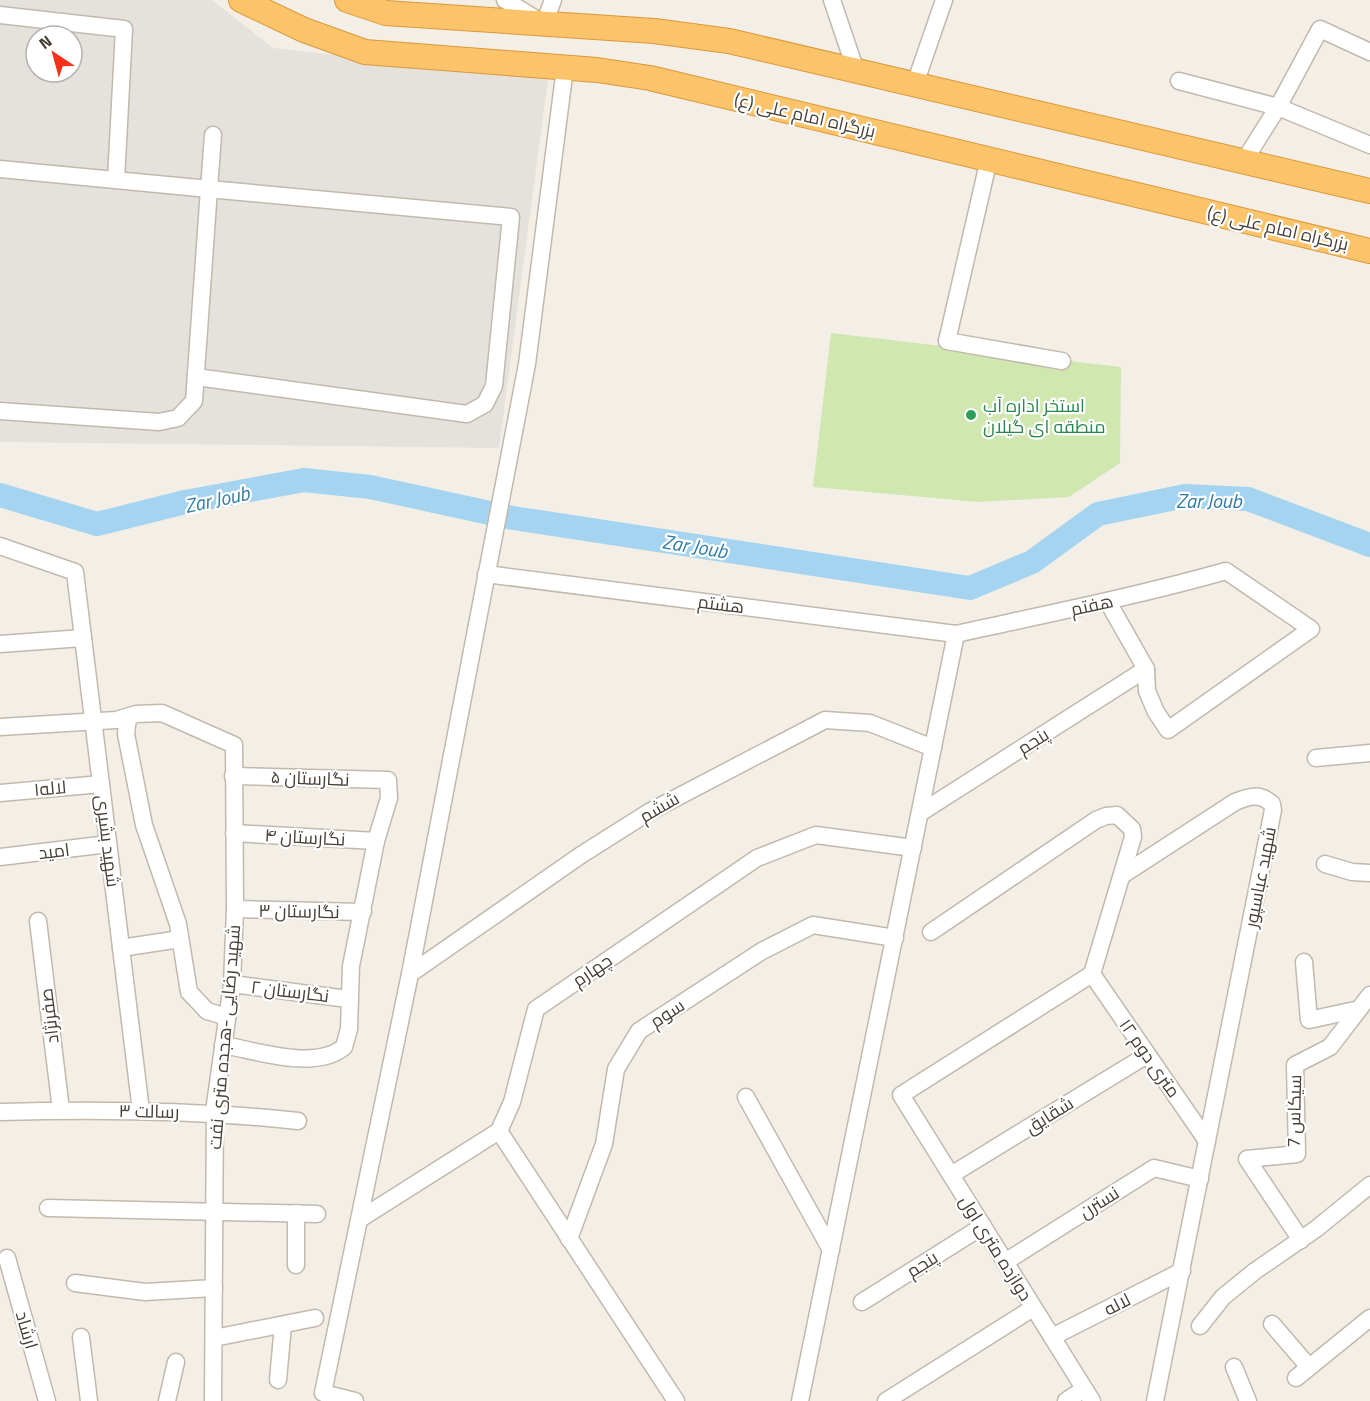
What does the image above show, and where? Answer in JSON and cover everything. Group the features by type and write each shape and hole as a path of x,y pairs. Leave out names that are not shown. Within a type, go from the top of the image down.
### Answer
{"highway":[{"name":"بزرگراه امام علی (ع)","path":"241,0 304,30 365,52 566,68 650,78 1370,250"},
{"path":"347,0 386,13 690,35 915,84 1370,190"},
{"path":"1338,183 1370,200"},
{"path":"1323,239 1370,243"}],"street":[{"path":"505,0 544,24 554,0"},
{"path":"832,0 856,71"},
{"path":"915,84 944,0"},
{"path":"0,15 124,29 116,180"},
{"path":"1244,161 1278,107 1320,29 1370,52"},
{"path":"355,1401 323,1393 410,974 527,364 566,68"},
{"path":"1179,81 1278,107 1370,145"},
{"path":"0,411 159,422 178,418 194,401 213,135"},
{"path":"989,159 947,341 1062,361"},
{"path":"0,169 511,217 494,386 485,404 467,414 196,377"},
{"name":"شهید بشیری","path":"0,546 75,572 141,1111"},
{"name":"هشتم","path":"487,569 956,634"},
{"name":"هفتم","path":"956,634 1108,602 1226,571 1311,630 1168,730 1156,712 1147,691 1146,669"},
{"path":"1108,602 1146,669"},
{"path":"800,1401 956,634"},
{"path":"0,644 83,638"},
{"name":"پنجم","path":"920,813 1146,669"},
{"name":"شهید رضایی -هجده متری نفت","path":"128,718 136,714 162,713 234,745 235,909 232,984 215,1112 213,1401"},
{"path":"0,727 128,718 126,734 144,825 178,924 189,992 207,1011 227,1017"},
{"name":"ششم","path":"410,974 581,855 649,812 825,720 870,723 933,748"},
{"path":"1316,758 1370,753"},
{"name":"نگارستان ۵","path":"233,776 388,780 388,798 376,841"},
{"name":"لاله۱","path":"0,793 101,784"},
{"name":"شهید عباسپور","path":"1124,874 1235,802 1248,796 1258,796 1272,804 1273,810 1155,1401"},
{"path":"932,932 1106,816 1117,815 1132,829 1134,837 1092,974"},
{"name":"نگارستان ۴","path":"234,832 376,841"},
{"name":"چهارم","path":"499,1131 512,1102 536,1009 709,890 757,858 816,835 913,848"},
{"path":"223,1045 310,1060 326,1058 344,1047 349,1029 348,999 351,966 376,841"},
{"name":"امید","path":"0,857 108,844"},
{"path":"1326,864 1352,872 1370,873"},
{"name":"نگارستان ۳","path":"235,909 363,912"},
{"name":"صفرنژاد","path":"38,921 61,1110"},
{"name":"سوم","path":"570,1239 604,1144 616,1069 639,1031 762,951 813,925 895,938"},
{"path":"121,948 180,939"},
{"path":"1304,962 1310,1020 1355,1010"},
{"name":"۱۲ متری دوم","path":"1092,974 1207,1141"},
{"name":"دوازده متری اول","path":"1088,1395 901,1095 1092,974"},
{"name":"نگارستان ۲","path":"232,984 348,999"},
{"name":"سیکاس 7","path":"1301,1240 1247,1159 1297,1154 1295,1065 1330,1047 1355,1010 1370,994"},
{"name":"شقایق","path":"951,1175 1148,1055"},
{"path":"746,1097 831,1250"},
{"name":"رسالت ۳","path":"0,1112 61,1110 215,1112 298,1121"},
{"path":"360,1219 499,1131 676,1401"},
{"name":"نسترن","path":"1005,1262 1154,1168 1200,1179"},
{"path":"1200,1326 1223,1297 1255,1271 1301,1240 1370,1185"},
{"path":"48,1208 317,1214"},
{"path":"296,1213 296,1265"},
{"name":"پنجم","path":"862,1302 982,1226"},
{"name":"ارشاد","path":"7,1258 47,1401"},
{"name":"لاله","path":"1052,1337 1182,1271"},
{"path":"75,1283 145,1292 214,1288"},
{"path":"886,1401 1034,1308"},
{"path":"213,1338 315,1317"},
{"path":"1296,1378 1370,1318"},
{"path":"1272,1324 1309,1367"},
{"path":"278,1380 283,1325"},
{"path":"81,1337 89,1401"},
{"path":"167,1401 176,1362"},
{"path":"1234,1367 1248,1401"},
{"path":"1066,1401 1088,1395"}],"shaded area":[{"path":"0,0 212,0 273,48 548,79 499,448 0,442"}],"green space":[{"name":"استخر اداره آب منطقه ای گیلان","path":"831,333 1121,367 1120,463 1069,497 978,502 813,487"}],"waterway":[{"name":"Zar Joub","path":"0,495 97,524 185,502 304,480 370,487 513,518 970,588 1032,562 1098,514 1185,496 1248,499 1370,545"}],"place":[{"name":"استخر اداره آب منطقه ای گیلان","path":"971,415"}]}
